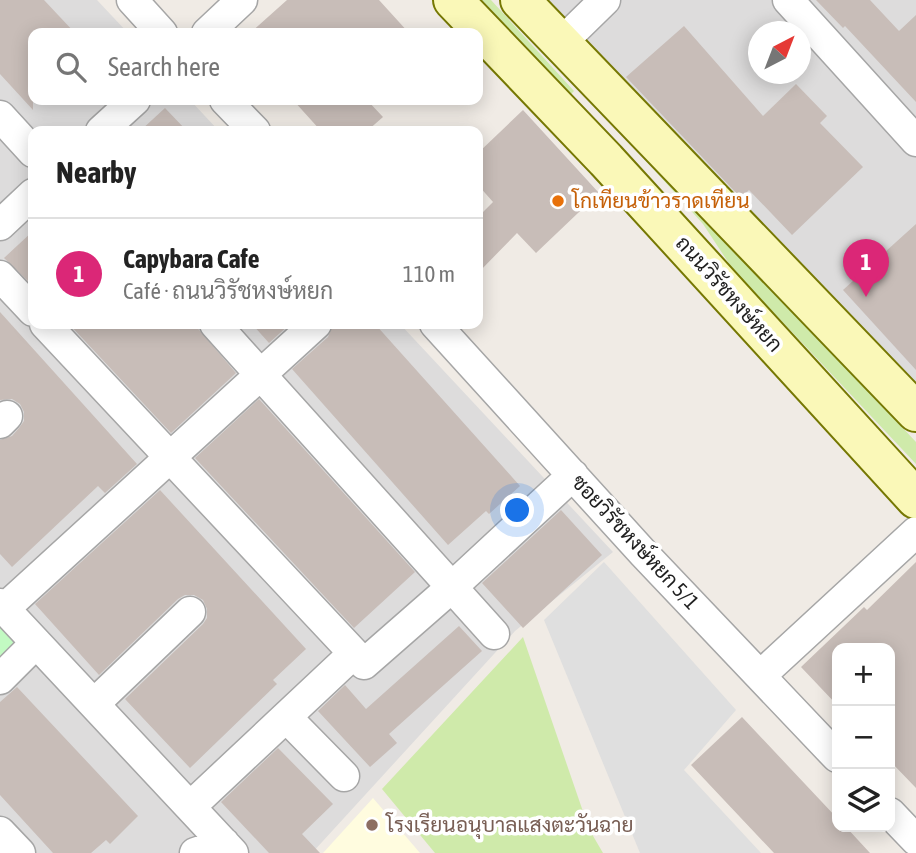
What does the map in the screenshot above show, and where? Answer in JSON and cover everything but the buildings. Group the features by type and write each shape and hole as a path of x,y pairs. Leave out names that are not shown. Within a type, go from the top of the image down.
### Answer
{"main road":[{"name":"ถนนวิรัชหงษ์หยก","path":"453,0 480,28"},
{"path":"520,0 916,412"},
{"name":"ถนนวิรัชหงษ์หยก","path":"483,31 606,160 916,499"},
{"path":"606,160 642,127"}],"street":[{"path":"132,0 157,28"},
{"path":"212,28 242,0"},
{"path":"561,43 605,0"},
{"path":"788,0 916,141"},
{"path":"106,126 130,105"},
{"path":"230,105 250,126"},
{"path":"0,116 28,147"},
{"path":"0,225 28,199"},
{"path":"0,276 28,306"},
{"path":"50,329 364,664 573,475"},
{"path":"220,329 494,634"},
{"path":"228,848 2,606 310,329"},
{"name":"ซอยวิรัชหงษ์หยก 5/1","path":"440,329 644,554 832,752"},
{"path":"760,676 916,532"},
{"path":"94,704 190,612"},
{"path":"0,680 36,643"},
{"path":"190,807 353,654"},
{"path":"286,717 344,776"},
{"path":"895,818 916,840"},
{"path":"0,832 20,853"},
{"path":"195,853 228,848"}],"shaded area":[{"path":"0,0 97,0 123,28 28,28 28,105 195,105 214,126 28,126 28,329 405,329 613,552 515,631 312,853 0,853"},
{"path":"547,0 916,0 916,394 828,301"},
{"path":"604,562 736,710 684,770 761,853 640,853 544,620"},
{"name":"โรงเรียนอนุบาลแสงตะวันฉาย","path":"373,798 420,853 323,853"}],"green space":[{"path":"482,0 491,0 574,91 571,94"},
{"path":"641,149 916,442 916,464 732,268 703,224 638,152"},
{"path":"0,614 26,642 0,669"},
{"path":"523,637 589,829 603,853 435,853 382,789"}],"place":[{"name":"โกเทียนข้าวราดเทียน","path":"558,201"},
{"name":"Capybara Cafe","path":"866,297"},
{"name":"โรงเรียนอนุบาลแสงตะวันฉาย","path":"372,825"}]}
